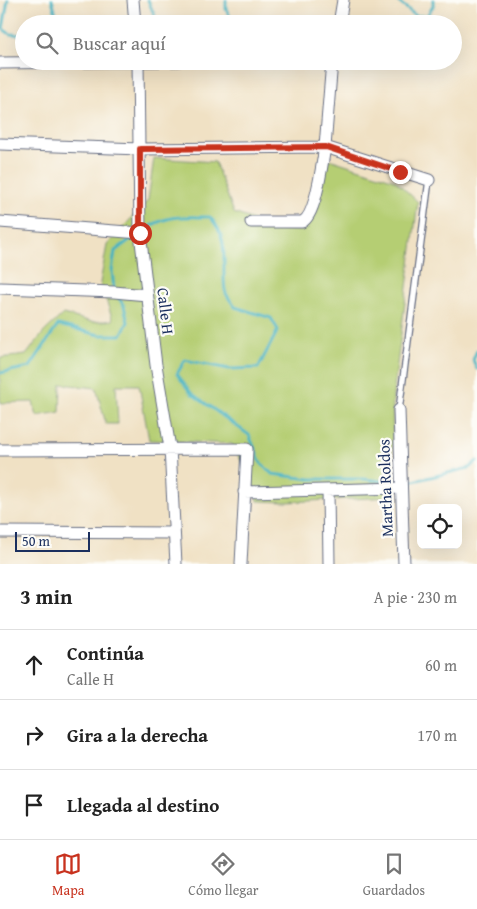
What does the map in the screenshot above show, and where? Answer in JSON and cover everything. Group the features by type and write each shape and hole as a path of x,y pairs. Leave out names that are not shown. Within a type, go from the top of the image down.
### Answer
{"street":[{"path":"133,0 134,15"},
{"path":"340,15 343,0"},
{"path":"0,64 15,64"},
{"name":"Calle H","path":"138,70 140,233 147,295 170,448 176,564"},
{"path":"251,222 302,222 308,219 326,147 331,70"},
{"path":"0,144 140,149 326,147 429,180"},
{"path":"0,222 140,233"},
{"path":"0,288 147,295"},
{"name":"Martha Roldos","path":"398,410 404,564"},
{"path":"0,450 247,449 241,564"},
{"path":"244,492 401,488"},
{"path":"328,490 329,564"},
{"path":"0,532 174,533"}],"lane":[{"path":"398,410 429,180"}],"green space":[{"path":"154,158 215,162 234,213 279,229 301,231 329,159 395,180 418,202 393,396 392,497 287,502 258,501 251,479 232,444 149,440 139,385 116,385 118,424 106,424 96,388 61,384 60,412 37,416 33,402 0,403 0,358 26,355 44,332 63,314 92,322 113,320 100,283 107,245 148,200"}],"waterway":[{"path":"8,0 3,29 10,34 15,34"},
{"path":"52,0 56,15"},
{"path":"148,0 154,15"},
{"path":"226,0 226,9 229,15"},
{"path":"396,0 415,15"},
{"path":"428,15 433,6 433,0"},
{"path":"142,231 167,219 210,217 221,234 224,252 225,290 228,297 235,307 271,318 278,330 258,368 229,369 185,360 177,374 191,393 249,435 261,463 272,474 310,479 364,479 399,483"},
{"path":"114,289 112,271 115,251 135,236"},
{"path":"0,373 30,367 58,325 100,335 121,335 128,322 124,306 117,295"},
{"path":"477,350 473,360 477,369"},
{"path":"405,483 469,468 477,461"}],"route":[{"path":"140,233 140,149 326,147 400,172"}]}
